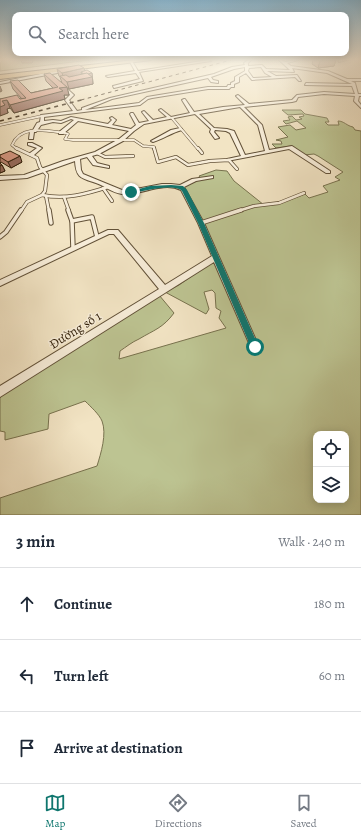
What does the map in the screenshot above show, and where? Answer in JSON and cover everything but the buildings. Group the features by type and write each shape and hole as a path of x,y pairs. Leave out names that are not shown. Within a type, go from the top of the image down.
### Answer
{"street":[{"path":"60,84 72,95 67,101 77,111"},
{"path":"114,87 126,84"},
{"path":"77,111 112,98 176,84"},
{"path":"42,122 42,116 140,104 148,98 208,88 229,88 229,86 233,86 232,84"},
{"path":"354,84 359,95 361,107"},
{"path":"160,88 168,94"},
{"path":"0,178 25,177 97,153 121,140 138,125 195,113 248,105 292,101 295,100 297,96 310,93 359,95"},
{"path":"238,96 248,105"},
{"path":"184,100 195,113 213,129 232,132 244,157"},
{"path":"241,106 260,125 267,151"},
{"path":"161,110 171,118"},
{"path":"144,112 152,122"},
{"path":"132,114 138,125"},
{"path":"32,154 40,148 30,141 33,131 42,122 61,122 70,118 132,130"},
{"path":"109,126 114,120 112,118"},
{"path":"61,133 78,119"},
{"path":"153,140 159,139 170,131 180,128"},
{"path":"213,129 212,132 217,138"},
{"path":"229,160 287,147 293,148 328,172"},
{"path":"89,156 95,164 107,167"},
{"path":"77,159 78,170 81,175 106,188 117,191 127,192 156,187 181,187 194,180 211,177"},
{"path":"181,187 201,223 255,347"},
{"path":"0,283 110,231 116,232 164,289"},
{"name":"Đường số 1","path":"0,392 216,257"}],"lane":[{"path":"0,124 42,116"},
{"path":"171,118 202,153"},
{"path":"52,223 44,196 47,175 40,167 38,158 32,154 15,148 12,145 13,138 21,132 33,131 68,134 65,138 66,139 136,141 143,146 154,147 158,162 176,157 188,165 210,161 229,160 237,169"},
{"path":"97,153 105,157 133,156"},
{"path":"0,237 6,232 24,205 44,196 64,197 106,188 112,201"},
{"path":"201,223 254,206 276,203 304,193"},
{"path":"64,197 72,221 74,248"},
{"path":"72,221 92,217 97,237"}],"green space":[{"path":"282,110 301,110 305,114 327,118 329,122 325,122 328,125 339,125 338,121 340,121 353,127 355,130 361,131 361,515 0,515 0,498 97,466 103,444 104,432 101,418 85,401 49,414 48,429 5,440 5,432 0,431 0,396 159,295 174,313 154,331 120,351 119,359 226,328 219,318 221,311 216,308 215,293 212,290 204,292 209,309 206,314 165,292 179,285 219,257 184,187 201,179 199,176 216,170 227,171 234,181 264,205 280,203 305,194 309,198 328,192 323,186 340,180 335,177 343,172 314,154 304,155 291,146 276,148 272,144 282,144 281,141 276,140 288,137 278,127 290,125 296,130 306,128 297,121 286,124 283,121 290,120 288,117 292,116 296,120 302,119 299,117 304,116 303,114 288,115"}],"railway":[{"path":"81,100 141,84"},
{"path":"0,121 85,99"}],"route":[{"path":"131,192 171,186 181,187 184,190 201,223 255,347"}]}
